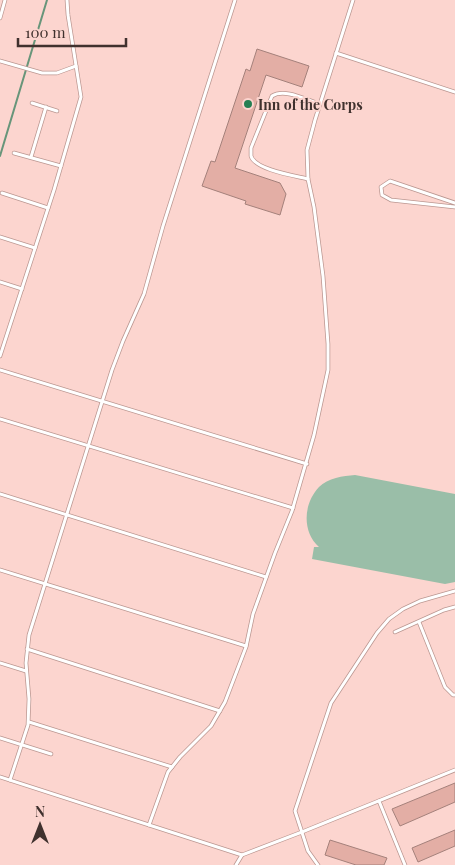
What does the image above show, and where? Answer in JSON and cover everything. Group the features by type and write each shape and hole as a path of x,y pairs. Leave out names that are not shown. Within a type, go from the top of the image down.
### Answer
{"lane":[{"path":"0,18 5,0"},
{"path":"0,356 48,208 81,97 66,6 67,0"},
{"path":"10,780 29,722 26,671 29,635 102,402 123,341 144,294 163,226 235,0"},
{"path":"149,825 163,784 172,768 210,726 220,712 246,646 253,614 293,508 307,464 328,370 324,276 308,179 307,150 353,0"},
{"path":"336,53 455,92"},
{"path":"0,61 42,73 58,73 76,66"},
{"path":"308,179 264,168 255,162 251,156 251,148 272,96 277,93 285,93 320,104"},
{"path":"32,102 57,111"},
{"path":"31,157 46,107"},
{"path":"14,153 61,166"},
{"path":"455,203 390,181 381,187 382,196 391,200 455,207"},
{"path":"2,193 48,208"},
{"path":"0,237 35,248"},
{"path":"0,282 22,289"},
{"path":"0,370 307,464"},
{"path":"0,419 293,508"},
{"path":"0,494 266,577"},
{"path":"0,570 246,646"},
{"path":"318,865 308,851 295,811 331,703 377,632 389,619 403,609 420,601 455,591"},
{"path":"395,632 455,607"},
{"path":"418,622 445,687 455,695"},
{"path":"27,649 220,712"},
{"path":"0,663 26,671"},
{"path":"29,722 172,768"},
{"path":"0,738 51,754"},
{"path":"236,865 242,855 455,770"},
{"path":"0,777 242,855"},
{"path":"380,801 405,865"}],"green space":[{"path":"355,475 455,494 455,582 445,584 312,559 314,547 319,547 313,541 307,526 307,510 310,501 319,487 327,481"}],"building":[{"path":"257,49 309,66 302,87 266,75 235,168 280,183 286,194 280,215 245,204 246,201 202,186 211,161 215,162 246,69 250,71"},
{"path":"455,783 455,802 400,826 392,809"},
{"path":"455,830 455,846 418,862 412,848"},
{"path":"330,840 387,858 384,865 356,865 325,855"}],"waterway":[{"path":"0,156 47,0"}],"place":[{"name":"Inn of the Corps","path":"248,104"}]}
